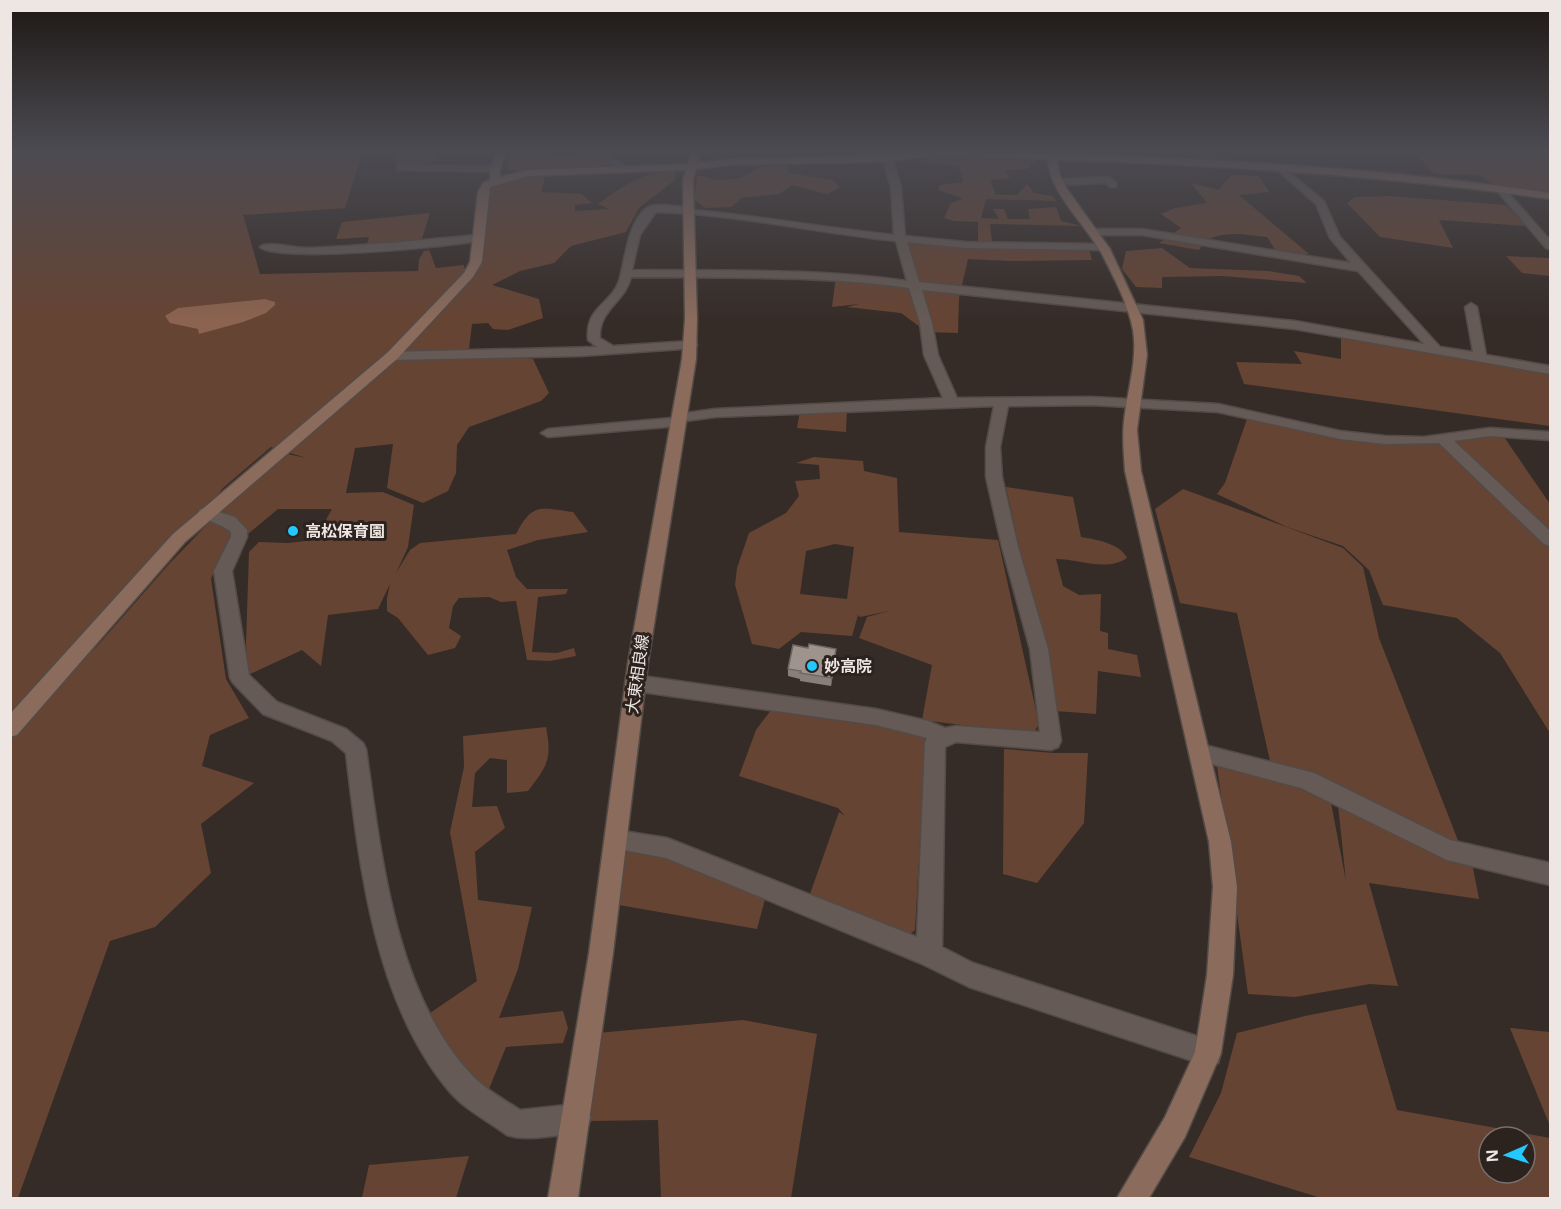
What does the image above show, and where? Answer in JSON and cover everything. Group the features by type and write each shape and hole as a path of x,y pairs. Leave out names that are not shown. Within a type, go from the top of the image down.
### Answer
{"street":[{"path":"10,729 156,562 206,513 392,357 474,268 481,207"},
{"name":"大東相良線","path":"564,1198 578,1118 635,683 691,345 688,207"},
{"path":"898,207 900,238 926,323 931,355 952,402"},
{"path":"1077,207 1100,239 1133,309 1139,330 1140,348 1129,432 1133,471 1220,842 1225,887 1220,975 1208,1053 1175,1127 1132,1198"},
{"path":"1322,207 1335,238 1437,351"},
{"path":"1516,207 1551,246"},
{"path":"611,350 594,339 592,330 602,308 624,284 634,238 646,215 653,209 688,211 766,220 838,232 966,245 1100,239 1142,232 1363,268"},
{"path":"265,247 300,252 322,252 478,238"},
{"path":"626,273 792,274 857,277 1295,325 1551,370"},
{"path":"1471,307 1480,358"},
{"path":"392,357 691,345"},
{"path":"929,954 935,743 944,737 956,735 1051,741 1039,649 1010,548 994,477 993,447 1002,401"},
{"path":"548,433 678,420 715,412 1002,401 1134,402 1218,408 1340,435 1395,440 1443,439 1490,432 1551,436"},
{"path":"1443,439 1551,540"},
{"path":"206,513 229,521 239,530 239,537 223,571 240,678 270,708 339,735 356,749 364,817 380,903 419,1022 459,1082 517,1125 578,1118"},
{"path":"635,683 876,717 928,729 944,737"},
{"path":"1200,753 1306,780 1447,850 1551,874"},
{"path":"616,840 667,848 929,954 969,974 1208,1053"}],"shaded area":[{"path":"10,207 345,207 243,214 260,274 418,271 419,259 424,251 429,250 436,268 464,265 464,268 482,261 488,207 575,207 575,211 609,209 606,207 640,207 626,232 571,246 554,263 520,271 492,285 539,299 543,318 508,330 493,329 488,323 472,324 469,350 533,359 549,393 541,401 469,427 457,445 456,473 448,491 423,503 387,488 393,444 355,448 346,493 383,492 414,505 408,547 396,573 410,550 420,543 516,534 527,516 538,510 553,509 573,512 588,532 538,540 507,550 516,577 527,589 568,589 566,594 538,597 532,652 557,653 574,648 576,656 550,661 527,660 516,601 501,602 489,597 459,598 453,606 449,628 461,636 455,648 428,655 398,618 387,611 390,584 378,609 328,615 321,666 302,650 248,675 246,644 249,552 259,542 288,543 315,540 332,509 278,509 219,558 211,579 226,679 249,718 210,735 202,766 254,783 201,824 211,873 155,927 110,941 18,1198 10,1198","holes":["271,447 306,458 278,452 284,458 223,508 169,564 92,652 223,488"]},
{"path":"949,207 984,207 981,218 999,219 993,209 1004,209 1008,219 1030,219 1028,209 1056,207 1061,221 1082,226 990,224 992,242 978,242 978,222 954,221 944,218"},
{"path":"1254,207 1309,254 1278,254 1267,237 1239,234 1212,238 1199,250 1159,243 1181,228 1161,214 1175,208"},
{"path":"1351,207 1508,207 1526,226 1439,220 1453,248 1380,237"},
{"path":"430,213 422,239 367,244 369,237 336,239 342,222"},
{"path":"901,242 1089,249 1092,260 968,259 959,298 958,333 927,332 901,313 847,307 859,304 832,307 836,276 914,285"},
{"path":"1162,248 1190,268 1269,271 1299,276 1307,283 1222,276 1162,277 1162,288 1136,287 1122,269 1126,251"},
{"path":"1506,256 1550,258 1550,276 1522,273"},
{"path":"265,299 275,302 275,305 266,313 199,334 198,329 170,323 165,316 178,308"},
{"path":"1341,333 1550,372 1550,426 1244,384 1236,362 1302,364 1294,351 1341,359"},
{"path":"847,409 846,432 797,428 800,411"},
{"path":"1249,413 1356,437 1504,437 1550,504 1550,733 1500,653 1457,618 1383,605 1369,570 1343,546 1287,527 1217,494 1225,483"},
{"path":"814,457 863,461 864,471 897,478 899,532 998,540 1039,724 1033,734 922,720 932,665 859,638 867,617 889,611 860,617 858,615 852,636 801,632 779,649 752,644 735,585 737,568 749,533 786,513 799,496 795,481 820,479 819,465 796,463","holes":["835,544 854,547 847,599 800,594 806,551"]},
{"path":"1006,487 1073,497 1081,537 1114,546 1127,558 1111,564 1056,559 1063,586 1079,595 1101,594 1100,631 1108,633 1108,649 1137,655 1141,677 1098,671 1096,714 1055,711"},
{"path":"1183,489 1343,548 1363,567 1379,638 1459,843 1270,761 1237,613 1180,603 1155,509"},
{"path":"771,710 784,710 926,733 915,930 906,937 810,894 839,812 845,816 838,808 739,776 756,730"},
{"path":"546,727 549,747 547,761 528,791 507,793 507,760 490,758 475,773 472,807 497,806 505,828 475,852 478,900 532,907 518,969 499,1018 563,1011 568,1028 563,1043 506,1047 489,1089 463,1069 430,1013 477,981 450,832 464,767 463,736"},
{"path":"1004,749 1088,753 1084,823 1037,883 1003,874"},
{"path":"1217,766 1276,778 1331,803 1346,881 1338,805 1472,863 1479,899 1369,883 1398,986 1370,984 1295,997 1248,994"},
{"path":"622,844 676,859 765,899 757,929 613,904"},
{"path":"1366,1004 1397,1110 1479,1125 1477,1125 1477,1185 1537,1185 1537,1136 1550,1138 1550,1198 1321,1198 1189,1157 1221,1093 1237,1033"},
{"path":"743,1020 817,1034 791,1198 661,1198 658,1120 589,1121 597,1033"},
{"path":"1510,1028 1550,1032 1550,1126"},
{"path":"469,1156 456,1198 362,1198 369,1165"}],"building":[{"name":"妙高院","path":"809,644 836,649 831,678 788,669 793,645 808,648"}],"place":[{"name":"高松保育園","path":"293,531"},
{"name":"妙高院","path":"812,666"}]}
